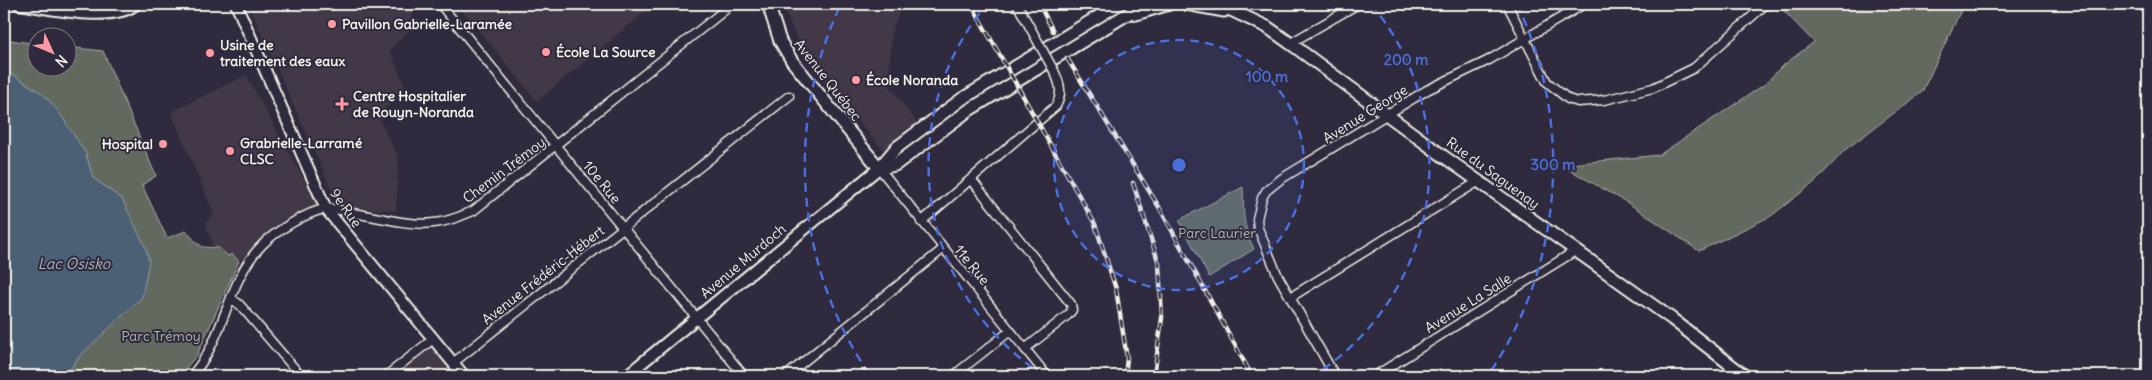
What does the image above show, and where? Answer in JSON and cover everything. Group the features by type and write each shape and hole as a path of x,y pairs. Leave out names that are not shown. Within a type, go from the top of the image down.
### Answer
{"main road":[{"name":"Avenue Québec","path":"768,4 780,41 792,62 879,168"},
{"name":"Avenue Murdoch","path":"879,168 896,148 962,99 1119,4"},
{"name":"Avenue Murdoch","path":"879,168 895,165 948,124 1010,84 1112,25 1144,4"},
{"path":"1112,25 1143,11 1169,4"},
{"path":"1186,4 1212,7 1248,18"},
{"name":"Rue du Saguenay","path":"1218,4 1266,27 1672,319 1745,376"}],"street":[{"path":"20,4 97,14 118,13 133,6 143,4"},
{"name":"9e Rue","path":"236,4 326,209 464,376"},
{"name":"10e Rue","path":"440,4 744,376"},
{"path":"921,222 1056,106 1059,100 1060,88 1054,71 1017,4"},
{"path":"1229,4 1248,18"},
{"path":"1289,44 1358,4"},
{"path":"1506,4 1526,40 1538,68 1554,89 1568,99 1578,102 1604,100 1654,88 1694,68 1766,4"},
{"name":"Avenue George","path":"1291,297 1278,276 1258,228 1257,219 1266,191 1281,179 1428,90 1526,40 1584,4"},
{"name":"Chemin Trémoy","path":"191,376 202,364 212,345 231,298 250,259 262,244 278,232 309,214 326,209 432,224 473,211 726,9"},
{"name":"Avenue Frédéric-Hébert","path":"452,362 789,96"},
{"name":"11e Rue","path":"879,168 1047,376"},
{"name":"Avenue Murdoch","path":"626,376 879,168"},
{"path":"971,179 1071,304 1072,310 1068,315 1026,350"},
{"path":"1335,376 1291,297 1479,182"},
{"path":"786,376 943,248"},
{"name":"Avenue La Salle","path":"1375,376 1575,251"},
{"path":"231,298 240,305 300,376"},
{"path":"953,376 1010,331"},
{"path":"386,376 433,339"}],"shaded area":[{"name":"Centre Hospitalier de Rouyn-Noranda","path":"248,4 416,4 409,30 390,50 405,86 404,96 378,112 385,132 399,158 396,211 340,206"},
{"name":"École La Source","path":"457,4 655,4 537,101"},
{"name":"École Noranda","path":"784,4 903,4 892,30 888,84 919,125 886,153 819,76 801,47 788,19"},
{"name":"Grabrielle-Larramé CLSC","path":"246,75 318,205 239,261 214,252 206,222 214,214 171,112"},
{"path":"433,339 464,376 386,376"}],"green space":[{"path":"1777,4 1964,4 1922,92 1845,150 1816,181 1771,216 1699,251 1628,203 1561,165 1659,155 1765,84 1781,67 1814,42"},
{"name":"Parc Trémoy","path":"4,35 10,40 28,43 28,78 78,78 78,48 103,51 156,176 142,185 167,238 186,231 203,247 219,248 228,256 232,254 239,261 197,355 179,376 65,376 79,357 122,199 93,178 86,154 43,94 4,69"},
{"name":"Parc Laurier","path":"1243,187 1246,226 1254,249 1209,277 1179,220"}],"water":[{"name":"Lac Osisko","path":"4,69 43,94 59,112 86,154 93,178 122,199 146,248 149,261 142,297 79,357 65,376 4,376"}],"railway":[{"path":"971,4 1095,224 1116,289 1127,358 1125,376"},
{"path":"1039,4 1053,31"},
{"path":"1067,58 1159,207 1252,376"},
{"path":"1133,183 1159,264 1162,318 1154,376"}],"place":[{"name":"Pavillon Gabrielle-Laramée","path":"332,24"},
{"name":"École La Source","path":"546,52"},
{"name":"Usine de traitement des eaux","path":"210,53"},
{"name":"École Noranda","path":"856,80"},
{"name":"Centre Hospitalier de Rouyn-Noranda","path":"342,104"},
{"name":"Hospital","path":"163,144"},
{"name":"Grabrielle-Larramé CLSC","path":"230,151"}]}
